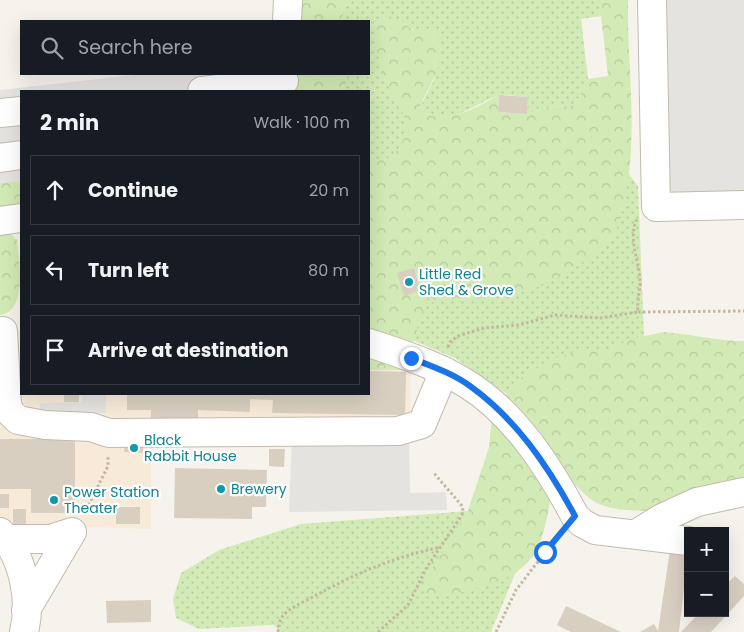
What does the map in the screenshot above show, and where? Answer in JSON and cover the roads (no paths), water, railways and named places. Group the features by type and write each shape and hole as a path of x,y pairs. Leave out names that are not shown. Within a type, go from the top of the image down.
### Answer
{"lane":[{"path":"287,20 288,0"},
{"path":"652,0 656,207 744,205"},
{"path":"219,90 253,88 284,82"},
{"path":"0,113 20,111"},
{"path":"0,158 20,155"},
{"path":"0,221 20,218"},
{"path":"8,328 7,404 10,412 18,420 45,425 91,427 109,433 398,431 422,424 441,370"},
{"path":"370,343 441,370 476,391 519,432 541,460 575,516 582,523 595,530 684,540"},
{"path":"636,534 662,518 697,502 744,492"},
{"path":"3,536 50,539 76,526 25,621"},
{"path":"3,536 19,564 25,588 25,621"}],"place":[{"name":"Little Red Shed & Grove","path":"409,282"},
{"name":"Black Rabbit House","path":"134,448"},
{"name":"Brewery","path":"221,489"},
{"name":"Power Station Theater","path":"54,500"}]}
